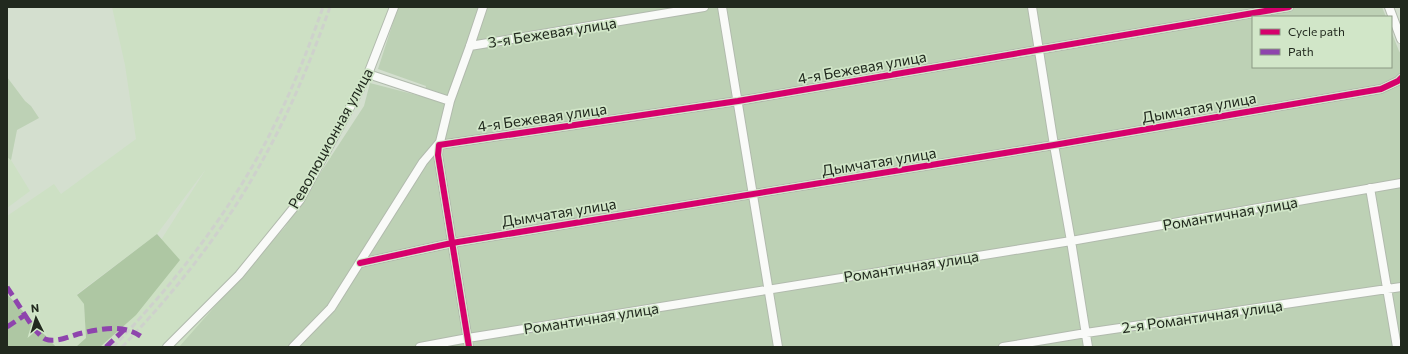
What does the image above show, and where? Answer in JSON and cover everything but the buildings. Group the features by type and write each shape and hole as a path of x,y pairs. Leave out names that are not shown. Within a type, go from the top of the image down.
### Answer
{"street":[{"name":"Революционная улица","path":"167,347 239,275 300,200 368,74 394,7"},
{"path":"469,347 438,155 450,101 470,46 482,7"},
{"name":"3-я Бежевая улица","path":"470,46 704,7"},
{"path":"722,7 778,347"},
{"path":"1032,7 1088,347"},
{"name":"4-я Бежевая улица","path":"439,145 738,101 1289,7"},
{"path":"1389,7 1401,39"},
{"path":"368,74 450,101"},
{"name":"Дымчатая улица","path":"360,263 452,243 1054,146 1381,89 1401,78"},
{"path":"293,347 331,308 422,162 439,145"},
{"name":"Романтичная улица","path":"420,347 1071,241 1401,183"},
{"path":"1370,188 1397,347"},
{"name":"2-я Романтичная улица","path":"1003,347 1086,333 1401,287"}],"shaded area":[{"path":"112,7 395,7 366,84 247,290 187,347 7,347 7,216 54,184 61,194 136,139 125,65","holes":["206,169 154,251 86,338 84,304 77,294 157,234"]},
{"path":"398,7 1382,7 1386,16 1252,16 1252,68 1392,68 1392,34 1401,54 1401,347 179,347 285,227 364,106 370,83 424,97 426,86 378,69"},
{"path":"7,77 39,118 17,130 11,160 7,157"},
{"path":"7,88 20,110 11,160 30,191 7,208"},
{"path":"157,234 180,260 136,315 100,347 76,347 86,338 84,304 77,295"},
{"path":"7,294 56,347 7,347"}],"railway":[{"path":"113,347 155,302 212,230 229,204 270,134 303,62 323,7"},
{"path":"122,347 163,302 201,255 219,231 251,180 293,100 330,7"}],"marked path":[{"path":"7,287 25,315 7,327"},
{"path":"25,315 39,334 45,339 49,340 57,340 86,332 112,328 128,330 143,338"},
{"path":"106,347 125,329"}],"cycle path":[{"path":"469,347 438,155 439,145 738,101 1289,7"},
{"path":"360,263 452,243 1054,145 1381,89 1401,78"}]}
